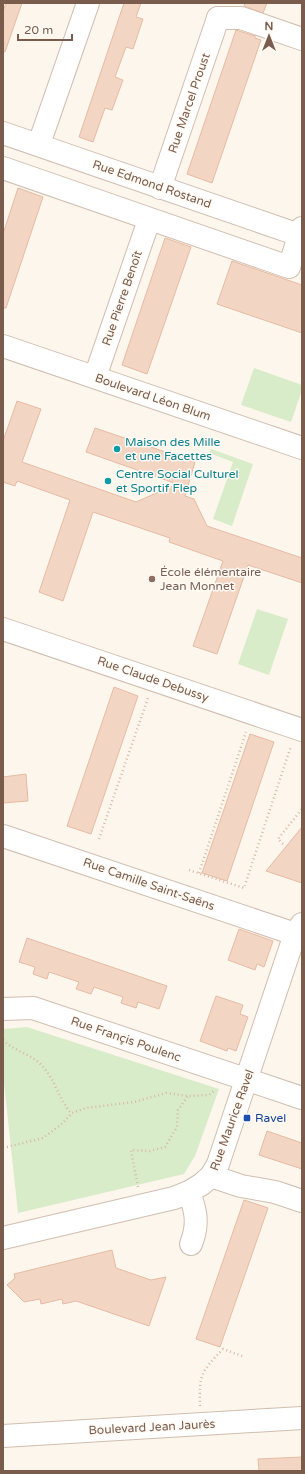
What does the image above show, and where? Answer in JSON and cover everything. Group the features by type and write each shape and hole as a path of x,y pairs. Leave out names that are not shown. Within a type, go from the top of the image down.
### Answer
{"street":[{"path":"39,144 88,3"},
{"path":"214,11 242,18 302,39"},
{"name":"Rue Marcel Proust","path":"160,188 214,11"},
{"path":"3,156 7,134"},
{"name":"Rue Edmond Rostand","path":"7,134 39,144 160,188 301,233"},
{"path":"3,168 149,220 289,267 301,233"},
{"name":"Rue Pierre Benoît","path":"94,377 149,220"},
{"name":"Boulevard Léon Blum","path":"3,346 302,448"},
{"name":"Rue Claude Debussy","path":"3,629 297,737"},
{"name":"Rue Camille Saint-Saëns","path":"3,836 298,929"},
{"name":"Rue Maurice Ravel","path":"3,1238 141,1206 189,1192 211,1176 230,1131 298,929"},
{"name":"Rue Françis Poulenc","path":"3,1009 33,1008 302,1098"},
{"path":"211,1176 241,1186 275,1192 302,1201"},
{"path":"189,1192 196,1213 197,1222 196,1232 191,1244"},
{"name":"Boulevard Jean Jaurès","path":"3,1436 302,1418"}],"path":[{"path":"99,839 150,694"},
{"path":"199,873 247,728"},
{"path":"189,870 244,888 297,737"},
{"path":"283,844 278,839 302,809"},
{"path":"3,1040 12,1048 32,1058 44,1067 63,1104 72,1113"},
{"path":"3,1148 15,1147 43,1138 63,1123 72,1113 86,1108 134,1102 166,1093 188,1096 209,1095 222,1085 227,1073"},
{"path":"141,1206 131,1150 150,1151 165,1147 177,1127 178,1110 188,1096"},
{"path":"200,1424 199,1381 206,1366 223,1349 245,1357"}],"green space":[{"path":"254,368 302,385 302,390 291,422 241,405"},
{"path":"211,449 253,464 232,526 213,519 233,462 209,453"},
{"path":"257,609 288,619 269,675 238,664"},
{"path":"27,1027 219,1089 195,1156 184,1174 18,1213 3,1074 3,1029"}],"building":[{"path":"6,3 22,3 5,52 3,51 3,11"},
{"path":"124,3 141,3 136,17 143,19 133,49 126,47 115,77 123,80 112,110 105,108 93,142 79,137"},
{"path":"245,3 267,3 263,13 244,6"},
{"path":"236,30 255,36 255,38 261,40 212,183 187,174"},
{"path":"18,188 43,197 6,308 3,308 3,234"},
{"path":"165,238 191,247 147,374 122,365"},
{"path":"232,261 302,285 302,333 217,304"},
{"path":"17,401 41,409 22,462 136,502 177,484 86,452 95,428 195,462 185,496 194,499 207,526 302,558 302,583 248,565 217,654 193,646 223,561 169,542 170,538 93,512 63,601 39,592 70,500 17,481 15,486 3,482 3,441"},
{"path":"114,687 138,696 91,834 67,826"},
{"path":"250,734 274,742 227,881 202,873"},
{"path":"26,774 28,801 3,803 3,777"},
{"path":"302,827 302,883 266,871"},
{"path":"239,929 273,941 264,967 257,964 255,970 228,960"},
{"path":"27,938 167,986 159,1009 138,1002 136,1008 121,1003 123,997 94,987 91,994 76,989 79,982 49,972 47,979 33,974 35,967 19,962"},
{"path":"216,996 243,1005 240,1014 248,1017 236,1051 228,1048 227,1051 200,1041"},
{"path":"267,1131 302,1143 302,1169 259,1155"},
{"path":"244,1200 268,1208 220,1347 196,1339"},
{"path":"112,1250 116,1268 151,1280 166,1277 149,1326 76,1301 63,1304 62,1299 41,1304 40,1299 24,1302 7,1285 15,1278 14,1274"},
{"path":"302,1457 302,1471 259,1471 258,1459"}],"place":[{"name":"Maison des Mille et une Facettes","path":"117,449"},
{"name":"Centre Social Culturel et Sportif Flep","path":"108,481"},
{"name":"École élémentaire Jean Monnet","path":"152,579"},
{"name":"Ravel","path":"247,1118"}]}
